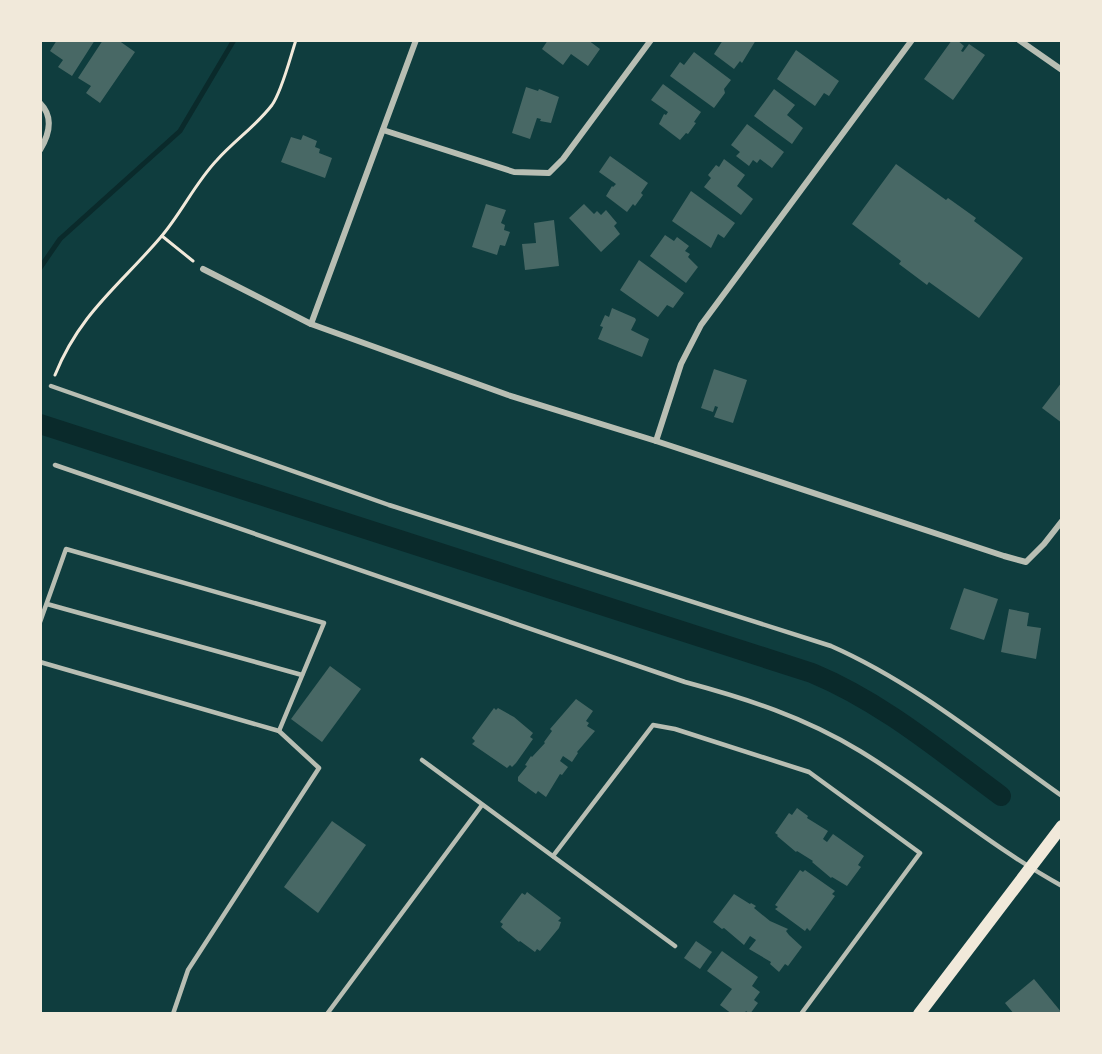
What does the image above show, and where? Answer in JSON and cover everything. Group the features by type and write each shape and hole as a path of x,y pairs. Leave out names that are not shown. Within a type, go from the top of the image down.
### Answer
{"main road":[{"path":"919,1014 1062,826"}],"street":[{"path":"311,324 416,40"},
{"path":"383,130 514,172 549,173 564,159 651,40"},
{"path":"656,441 681,364 701,325 912,40"},
{"path":"1019,40 1062,70"},
{"path":"40,103 45,107 49,119 48,136 40,150"},
{"path":"203,269 311,324 508,395 656,441 963,544 1026,562 1062,521"}],"lane":[{"path":"51,386 389,505 831,646 888,674 1062,796"},
{"path":"55,465 685,682 750,699 804,721 858,750 894,773 1030,869 1062,886"},
{"path":"40,622 66,549 324,623 279,731"},
{"path":"47,604 302,675"},
{"path":"40,662 279,731 319,768 188,970 173,1014"},
{"path":"553,856 653,725 675,729 814,775 920,853 801,1014"},
{"path":"422,760 675,946"},
{"path":"327,1014 482,805"}],"path":[{"path":"51,386 63,356 82,323 162,236 216,160 254,126 273,103 296,40"},
{"path":"162,236 203,269"}],"building":[{"path":"57,40 95,40 72,76 58,67 63,60 50,51"},
{"path":"103,40 118,40 135,52 100,103 86,93 91,86 78,78"},
{"path":"548,40 588,40 600,49 588,66 571,54 563,65 542,49"},
{"path":"723,40 756,40 742,63 740,61 734,69 714,54"},
{"path":"952,40 957,40 964,46 961,51 963,52 969,44 985,55 953,100 924,79"},
{"path":"796,50 839,81 829,96 824,93 815,106 777,79"},
{"path":"694,52 731,80 714,108 670,76 680,62 684,65"},
{"path":"663,84 701,112 688,134 686,133 680,140 659,124 664,114 668,112 651,100"},
{"path":"526,87 538,91 539,89 559,97 551,123 540,121 541,119 537,118 530,139 512,133"},
{"path":"774,89 795,105 787,115 803,128 792,144 754,116"},
{"path":"747,124 784,152 772,168 760,159 757,163 753,160 749,166 736,156 740,152 731,145"},
{"path":"303,135 317,141 315,147 320,149 319,153 332,158 325,178 281,162 291,137 301,140"},
{"path":"610,156 648,183 641,193 643,195 627,212 606,196 616,184 599,172"},
{"path":"724,159 745,175 737,186 753,199 741,215 704,187 711,178 708,175 716,165 719,167"},
{"path":"896,164 946,200 948,198 976,218 974,221 1023,258 979,318 929,282 927,285 899,264 901,261 852,224"},
{"path":"691,191 735,223 724,238 718,234 711,248 672,221"},
{"path":"486,204 506,210 501,223 505,225 504,230 510,232 505,246 500,245 497,255 472,247"},
{"path":"584,204 594,214 597,211 601,215 606,210 617,223 614,226 620,234 601,252 569,218"},
{"path":"554,220 559,266 525,270 522,244 536,243 534,223"},
{"path":"665,235 674,241 677,237 689,246 685,251 690,254 688,257 698,267 686,283 650,256"},
{"path":"639,260 684,293 673,308 667,305 658,317 620,290"},
{"path":"612,308 635,318 631,330 649,339 642,357 598,339 603,327 600,326 605,315 609,317"},
{"path":"714,369 747,380 733,423 714,417 718,407 715,406 713,412 701,408"},
{"path":"1062,382 1062,423 1042,408"},
{"path":"964,588 998,599 984,640 950,629"},
{"path":"1009,609 1029,613 1027,626 1041,628 1036,659 1001,652"},
{"path":"330,666 361,689 322,742 291,719"},
{"path":"576,699 593,711 586,721 589,723 587,726 595,731 577,752 572,762 563,756 560,761 568,767 562,775 560,774 546,797 538,791 536,794 518,781 518,777 527,766 525,765 531,756 545,743 552,731 550,729"},
{"path":"494,708 514,717 533,733 530,737 533,739 512,767 510,765 507,768 472,744 475,741 472,738"},
{"path":"797,808 808,816 807,818 828,831 823,839 827,842 833,834 864,856 858,865 861,867 847,886 831,878 813,861 796,852 775,833 789,813 792,815"},
{"path":"332,821 366,845 318,913 284,887"},
{"path":"800,870 803,872 805,870 835,891 832,894 835,896 810,931 807,928 805,931 775,909 778,907 775,905"},
{"path":"527,892 561,918 558,921 561,922 559,928 540,951 537,949 535,952 501,927 503,924 500,922 522,893 525,895"},
{"path":"734,894 756,906 754,908 770,921 788,929 786,931 789,935 802,947 788,966 785,964 779,972 770,964 771,962 749,949 756,940 750,936 744,945 713,922"},
{"path":"696,941 712,952 700,969 684,958"},
{"path":"722,951 758,977 752,986 760,992 754,1000 758,1003 750,1014 746,1011 744,1014 732,1014 720,1005 732,989 707,971"},
{"path":"1034,979 1062,1014 1014,1014 1005,1003"}],"waterway":[{"path":"40,268 60,239 180,131 234,40"},
{"path":"40,424 812,673 838,685 886,713 1001,796"}]}
